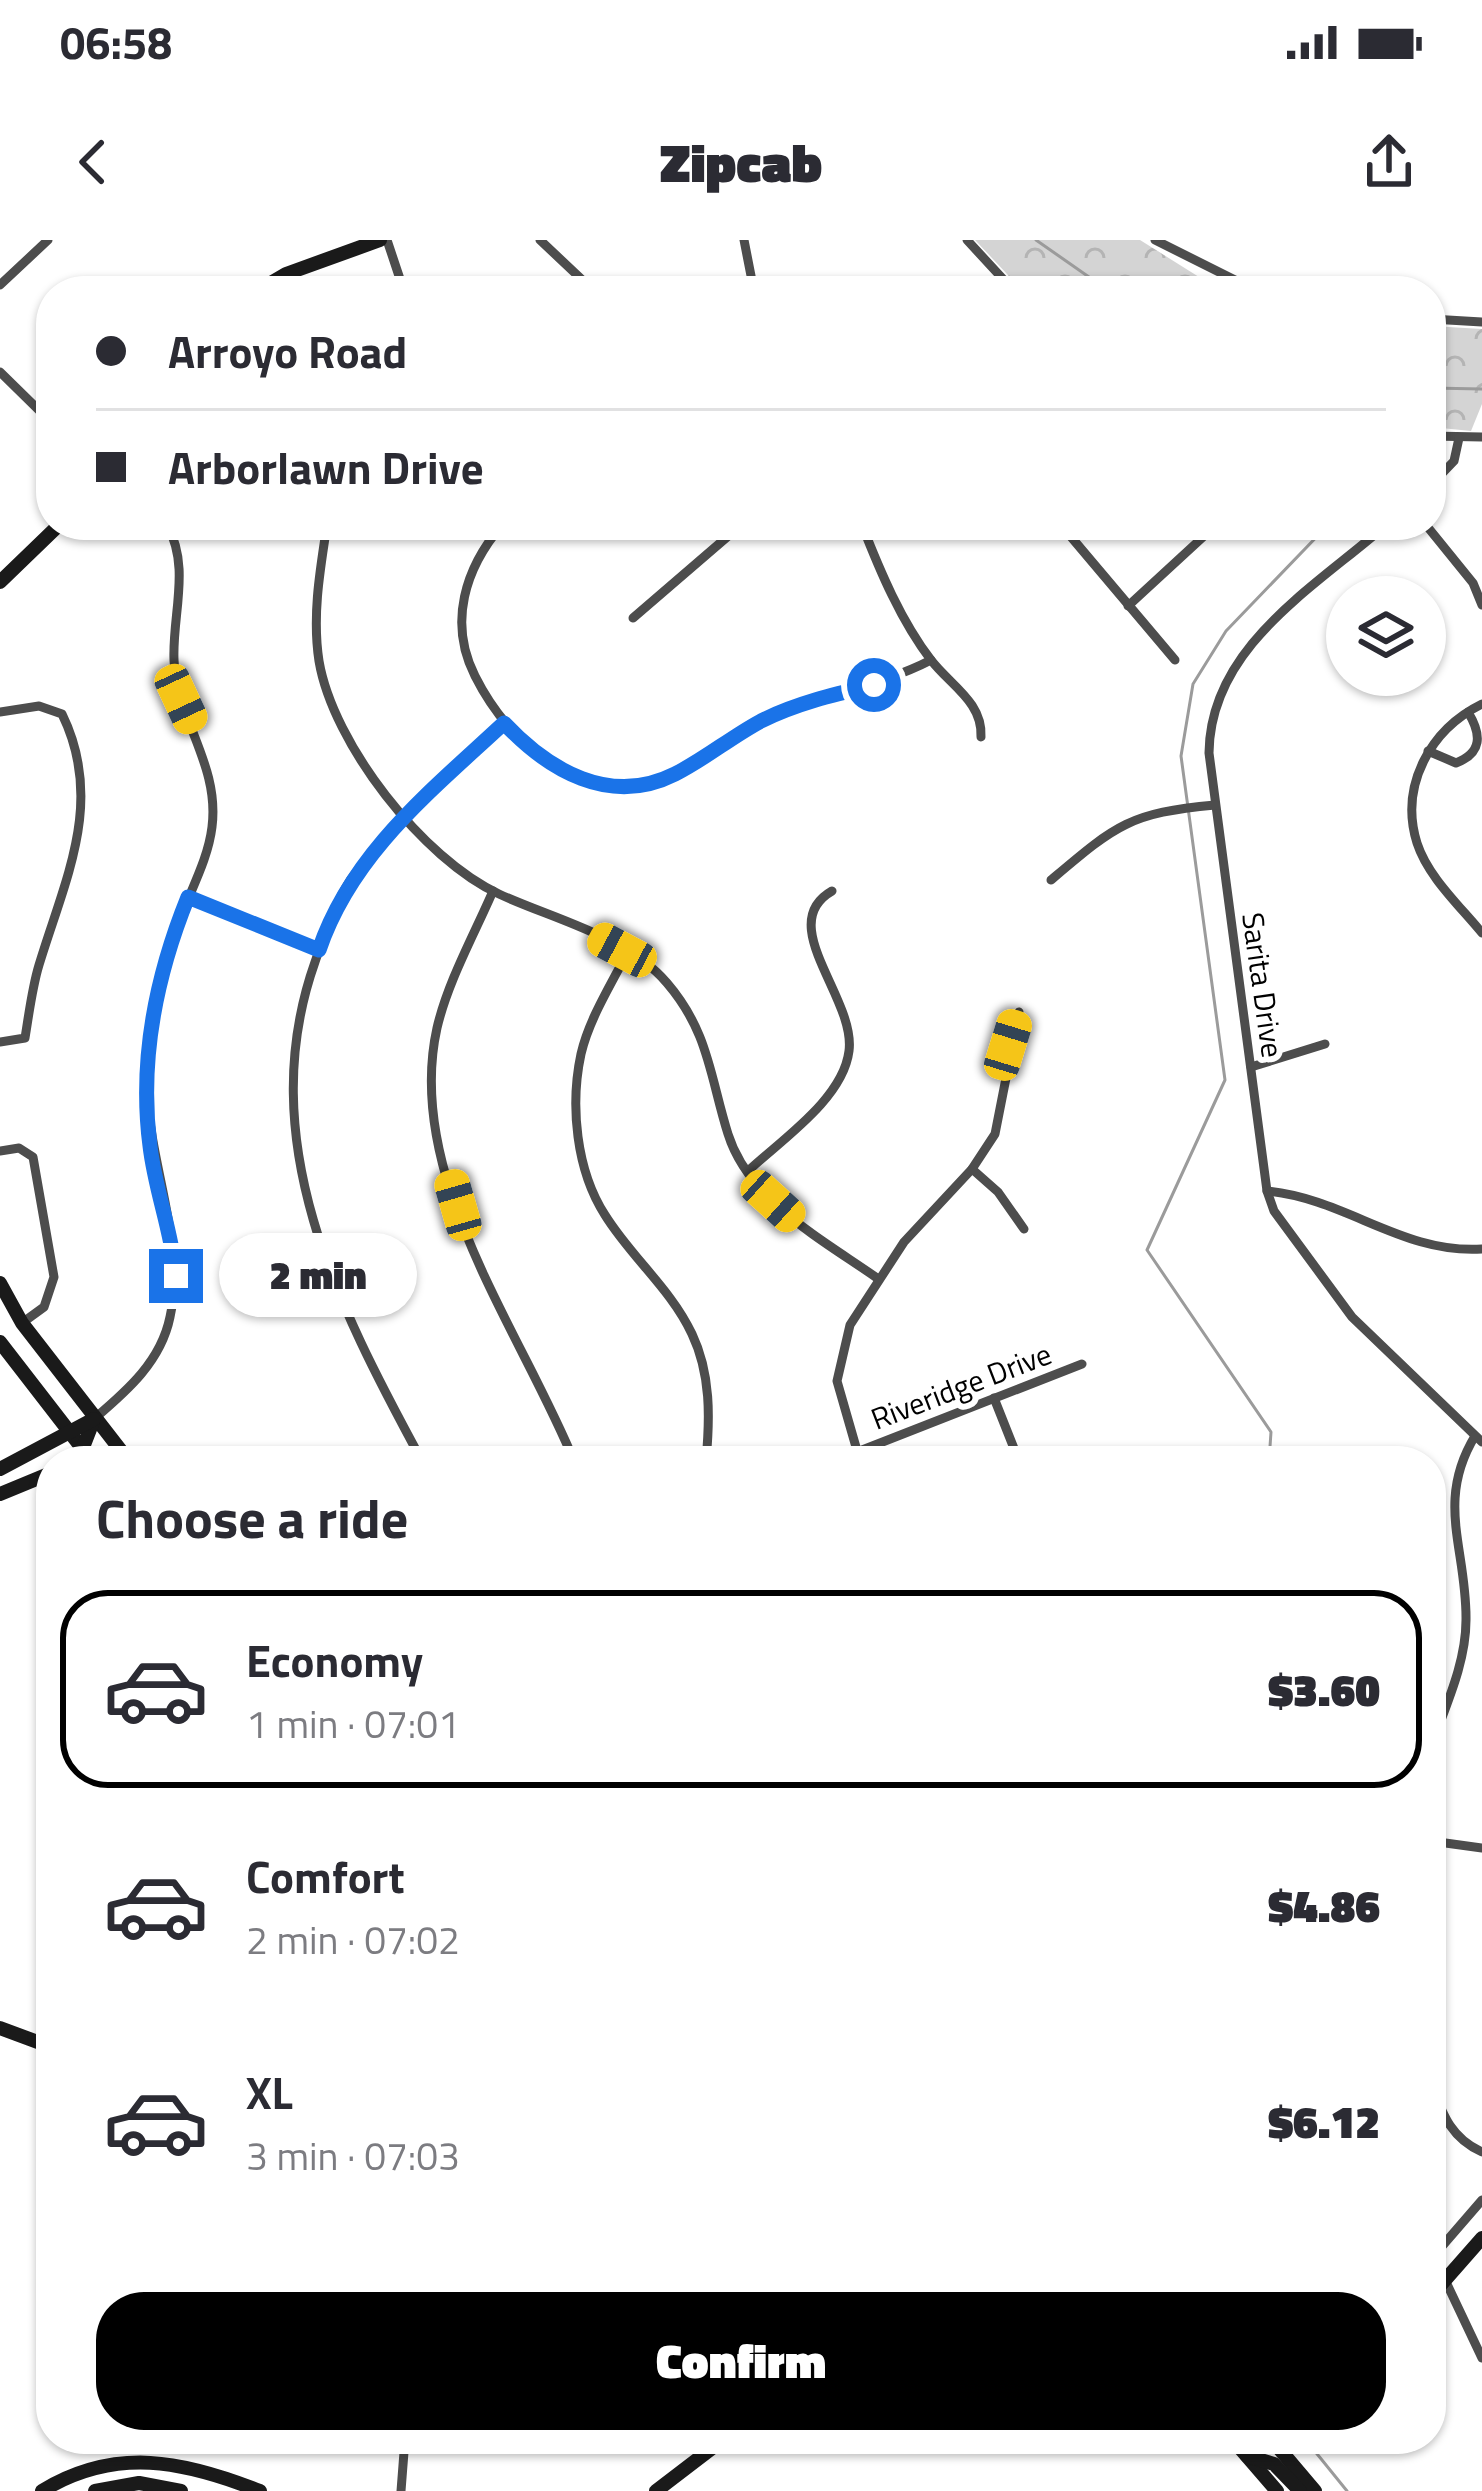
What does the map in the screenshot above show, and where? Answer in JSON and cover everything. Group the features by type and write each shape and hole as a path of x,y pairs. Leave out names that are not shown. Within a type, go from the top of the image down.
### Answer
{"street":[{"path":"0,285 48,240"},
{"path":"283,276 383,240 398,276"},
{"path":"540,240 578,276"},
{"path":"744,240 751,276"},
{"path":"967,240 1000,276"},
{"path":"1155,240 1227,276"},
{"path":"1446,320 1482,322"},
{"path":"0,372 36,407"},
{"path":"1446,437 1482,437"},
{"path":"1446,469 1454,461 1459,438"},
{"path":"0,582 43,540"},
{"path":"39,1446 94,1419 142,1373 160,1346 172,1309 175,1261 150,1148 148,1065 156,997 212,830 213,804 208,764 177,682 179,577 174,540"},
{"path":"325,540 317,592 323,680 355,750 404,815 457,867 493,890 627,953 667,982 692,1021 718,1080 728,1136 748,1171 792,1218 877,1278"},
{"path":"490,540 476,557 460,628 476,679 504,723 555,769 590,782 635,787 676,774 734,736 796,706 874,685 931,660"},
{"path":"633,618 724,540"},
{"path":"868,540 888,587 931,660 973,704 981,737"},
{"path":"1073,540 1174,660"},
{"path":"1128,606 1200,540"},
{"name":"Sarita Drive","path":"1369,540 1260,634 1229,672 1211,723 1215,805 1267,1191 1274,1211 1352,1317 1479,1439"},
{"path":"1439,540 1461,566 1482,605"},
{"path":"1482,704 1428,751 1412,799 1418,845 1432,873 1482,933"},
{"path":"0,712 39,706 62,714 72,737 84,807 78,853 38,970 25,1038 0,1042"},
{"path":"1428,751 1456,763 1470,758 1481,746 1481,734 1468,712"},
{"path":"414,1446 365,1356 295,1155 292,1059 303,995 350,880 404,815 504,723"},
{"path":"1051,880 1118,826 1169,809 1215,805"},
{"path":"493,890 437,1030 430,1095 458,1205 509,1335 566,1446"},
{"path":"748,1171 830,1093 849,1053 846,1012 809,926 815,903 832,891"},
{"path":"188,897 319,950"},
{"path":"627,953 582,1049 575,1097 578,1136 606,1218 671,1298 693,1336 707,1388 706,1446"},
{"path":"856,1446 837,1382 850,1325 877,1278 972,1169 999,1121 1018,1012"},
{"path":"1251,1066 1325,1044"},
{"path":"0,1150 19,1148 33,1157 54,1277 44,1307 22,1323"},
{"path":"972,1169 998,1192 1024,1229"},
{"path":"1267,1191 1321,1199 1433,1249 1482,1249"},
{"path":"0,1283 22,1323 116,1446"},
{"path":"0,1342 79,1446"},
{"name":"Riveridge Drive","path":"882,1446 1082,1364"},
{"path":"994,1398 1013,1446"},
{"path":"89,1446 94,1419"},
{"path":"1446,1709 1466,1622 1452,1484 1479,1439"},
{"path":"0,1469 36,1448"},
{"path":"0,1493 36,1479"},
{"path":"1446,1843 1482,1848"},
{"path":"0,2028 36,2041"},
{"path":"1446,2115 1462,2143 1482,2152"},
{"path":"1446,2242 1482,2200"},
{"path":"1446,2281 1482,2238"},
{"path":"1446,2284 1482,2358"},
{"path":"401,2491 404,2454"},
{"path":"656,2491 704,2454"},
{"path":"1265,2454 1276,2491"},
{"path":"1268,2454 1300,2491"},
{"path":"1271,2454 1315,2491"},
{"path":"42,2491 82,2471 144,2459 173,2461 260,2491"},
{"path":"95,2491 139,2483 181,2491"}],"green space":[{"path":"975,240 1140,240 1197,276 1009,276"},
{"path":"1446,327 1482,329 1482,404 1471,431 1446,428"}],"waterway":[{"path":"1036,240 1088,276"},
{"path":"1446,388 1482,389"},
{"path":"1270,1446 1271,1432 1147,1250 1225,1080 1181,756 1193,684 1226,631 1314,540"},
{"path":"1317,2454 1347,2491"}],"route":[{"path":"176,1276 150,1148 148,1065 156,997 188,897 319,950 332,911 350,880 404,815 504,723 532,754 555,769 616,788 635,787 676,774 734,736 796,706 874,685"}]}
